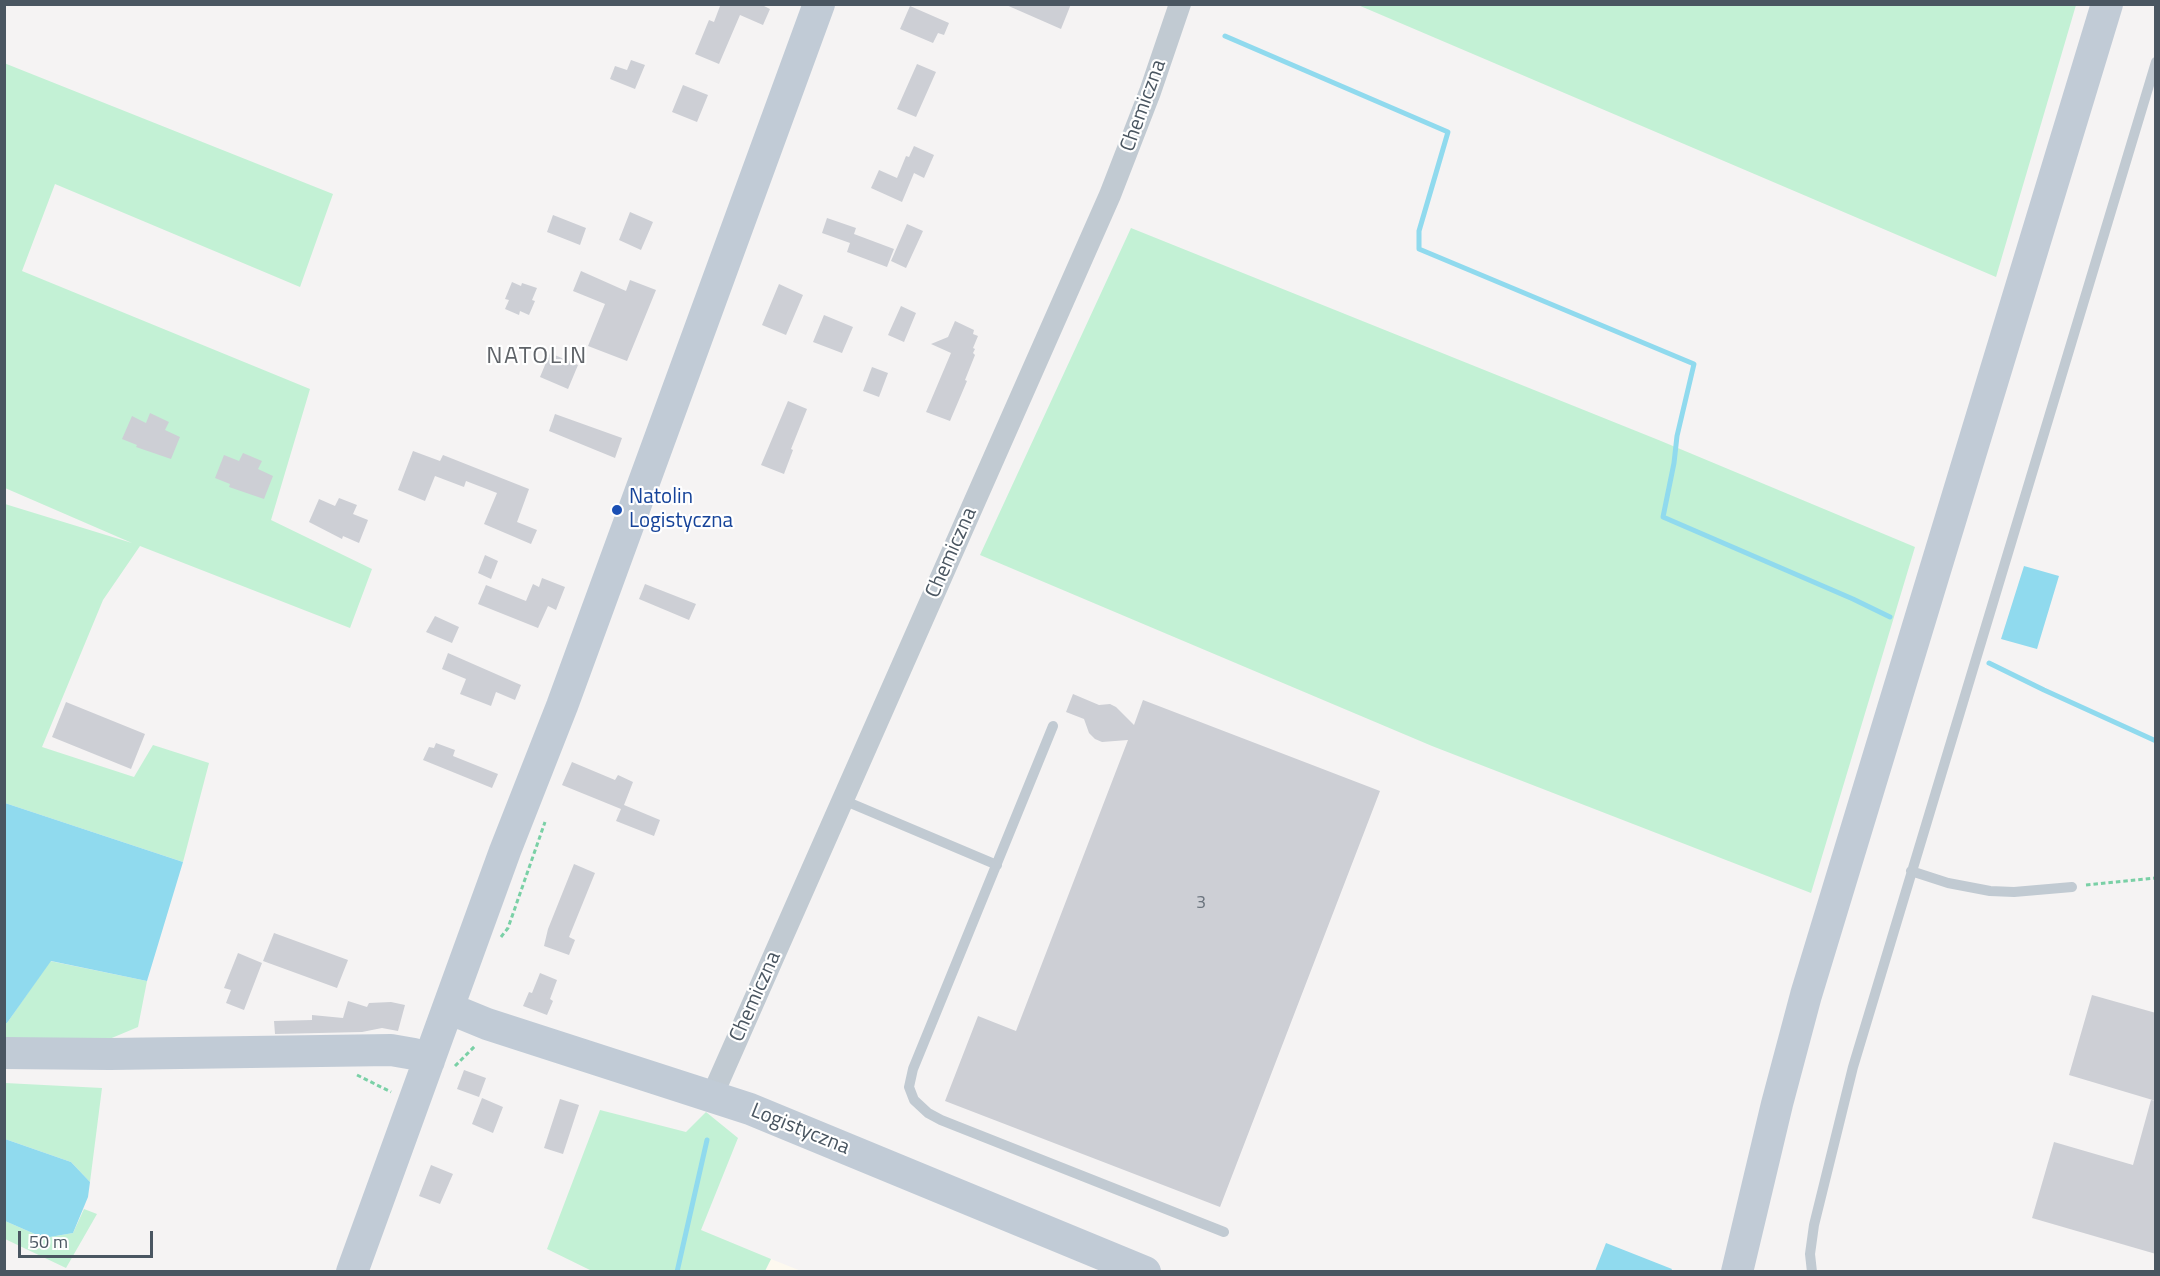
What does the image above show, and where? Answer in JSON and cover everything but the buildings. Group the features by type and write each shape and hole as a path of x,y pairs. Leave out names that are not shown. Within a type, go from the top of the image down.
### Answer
{"street":[{"path":"352,1272 505,851 620,550 819,4"},
{"name":"Chemiczna","path":"712,1096 1110,195 1150,92 1180,4"},
{"path":"1737,1272 1806,995 2107,4"},
{"name":"Logistyczna","path":"448,1008 487,1024 712,1096 770,1117 1144,1272"},
{"path":"4,1053 110,1054 391,1050 414,1054 429,1061"}],"lane":[{"path":"1812,1272 1810,1254 1814,1225 1853,1067 2156,62"},
{"path":"1053,726 913,1069 909,1087 914,1100 928,1113 941,1120 1224,1232"},
{"path":"843,800 997,865"},
{"path":"1911,871 1948,883 1990,891 2014,892 2072,887"}],"path":[{"path":"2072,887 2156,878"}],"shaded area":[{"path":"771,1259 801,1271 765,1272"}],"green space":[{"path":"1358,5 2076,5 1996,277"},
{"path":"4,63 333,194 300,287 55,184 22,271 310,389 271,520 372,569 350,628 140,546 103,600 42,747 134,777 153,745 209,763 183,862 5,803 5,504 132,543 5,488"},
{"path":"1131,228 1661,441 1915,547 1811,893 1432,746 980,555"},
{"path":"50,961 147,981 138,1027 107,1040 5,1039 5,1023"},
{"path":"5,1083 102,1088 90,1182 71,1162 5,1139"},
{"path":"600,1110 686,1132 706,1112 738,1138 701,1230 771,1259 765,1271 592,1271 547,1249"},
{"path":"84,1209 97,1214 66,1268 5,1239 5,1221 44,1238 73,1233"}],"water":[{"path":"2024,566 2059,576 2037,649 2001,639"},
{"path":"5,803 183,862 147,981 51,961 5,1023"},
{"path":"5,1139 71,1162 90,1182 88,1197 73,1233 44,1238 5,1221"},
{"path":"1606,1243 1672,1269 1671,1271 1595,1271"}],"waterway":[{"path":"1225,36 1448,132 1419,231 1419,249 1694,364 1677,436 1663,517 1890,617"},
{"path":"1989,663 2156,741"},
{"path":"677,1272 707,1140"}],"place":[{"name":"Natolin Logistyczna","path":"617,510"}],"district":[{"name":"NATOLIN","path":"537,357"}]}
